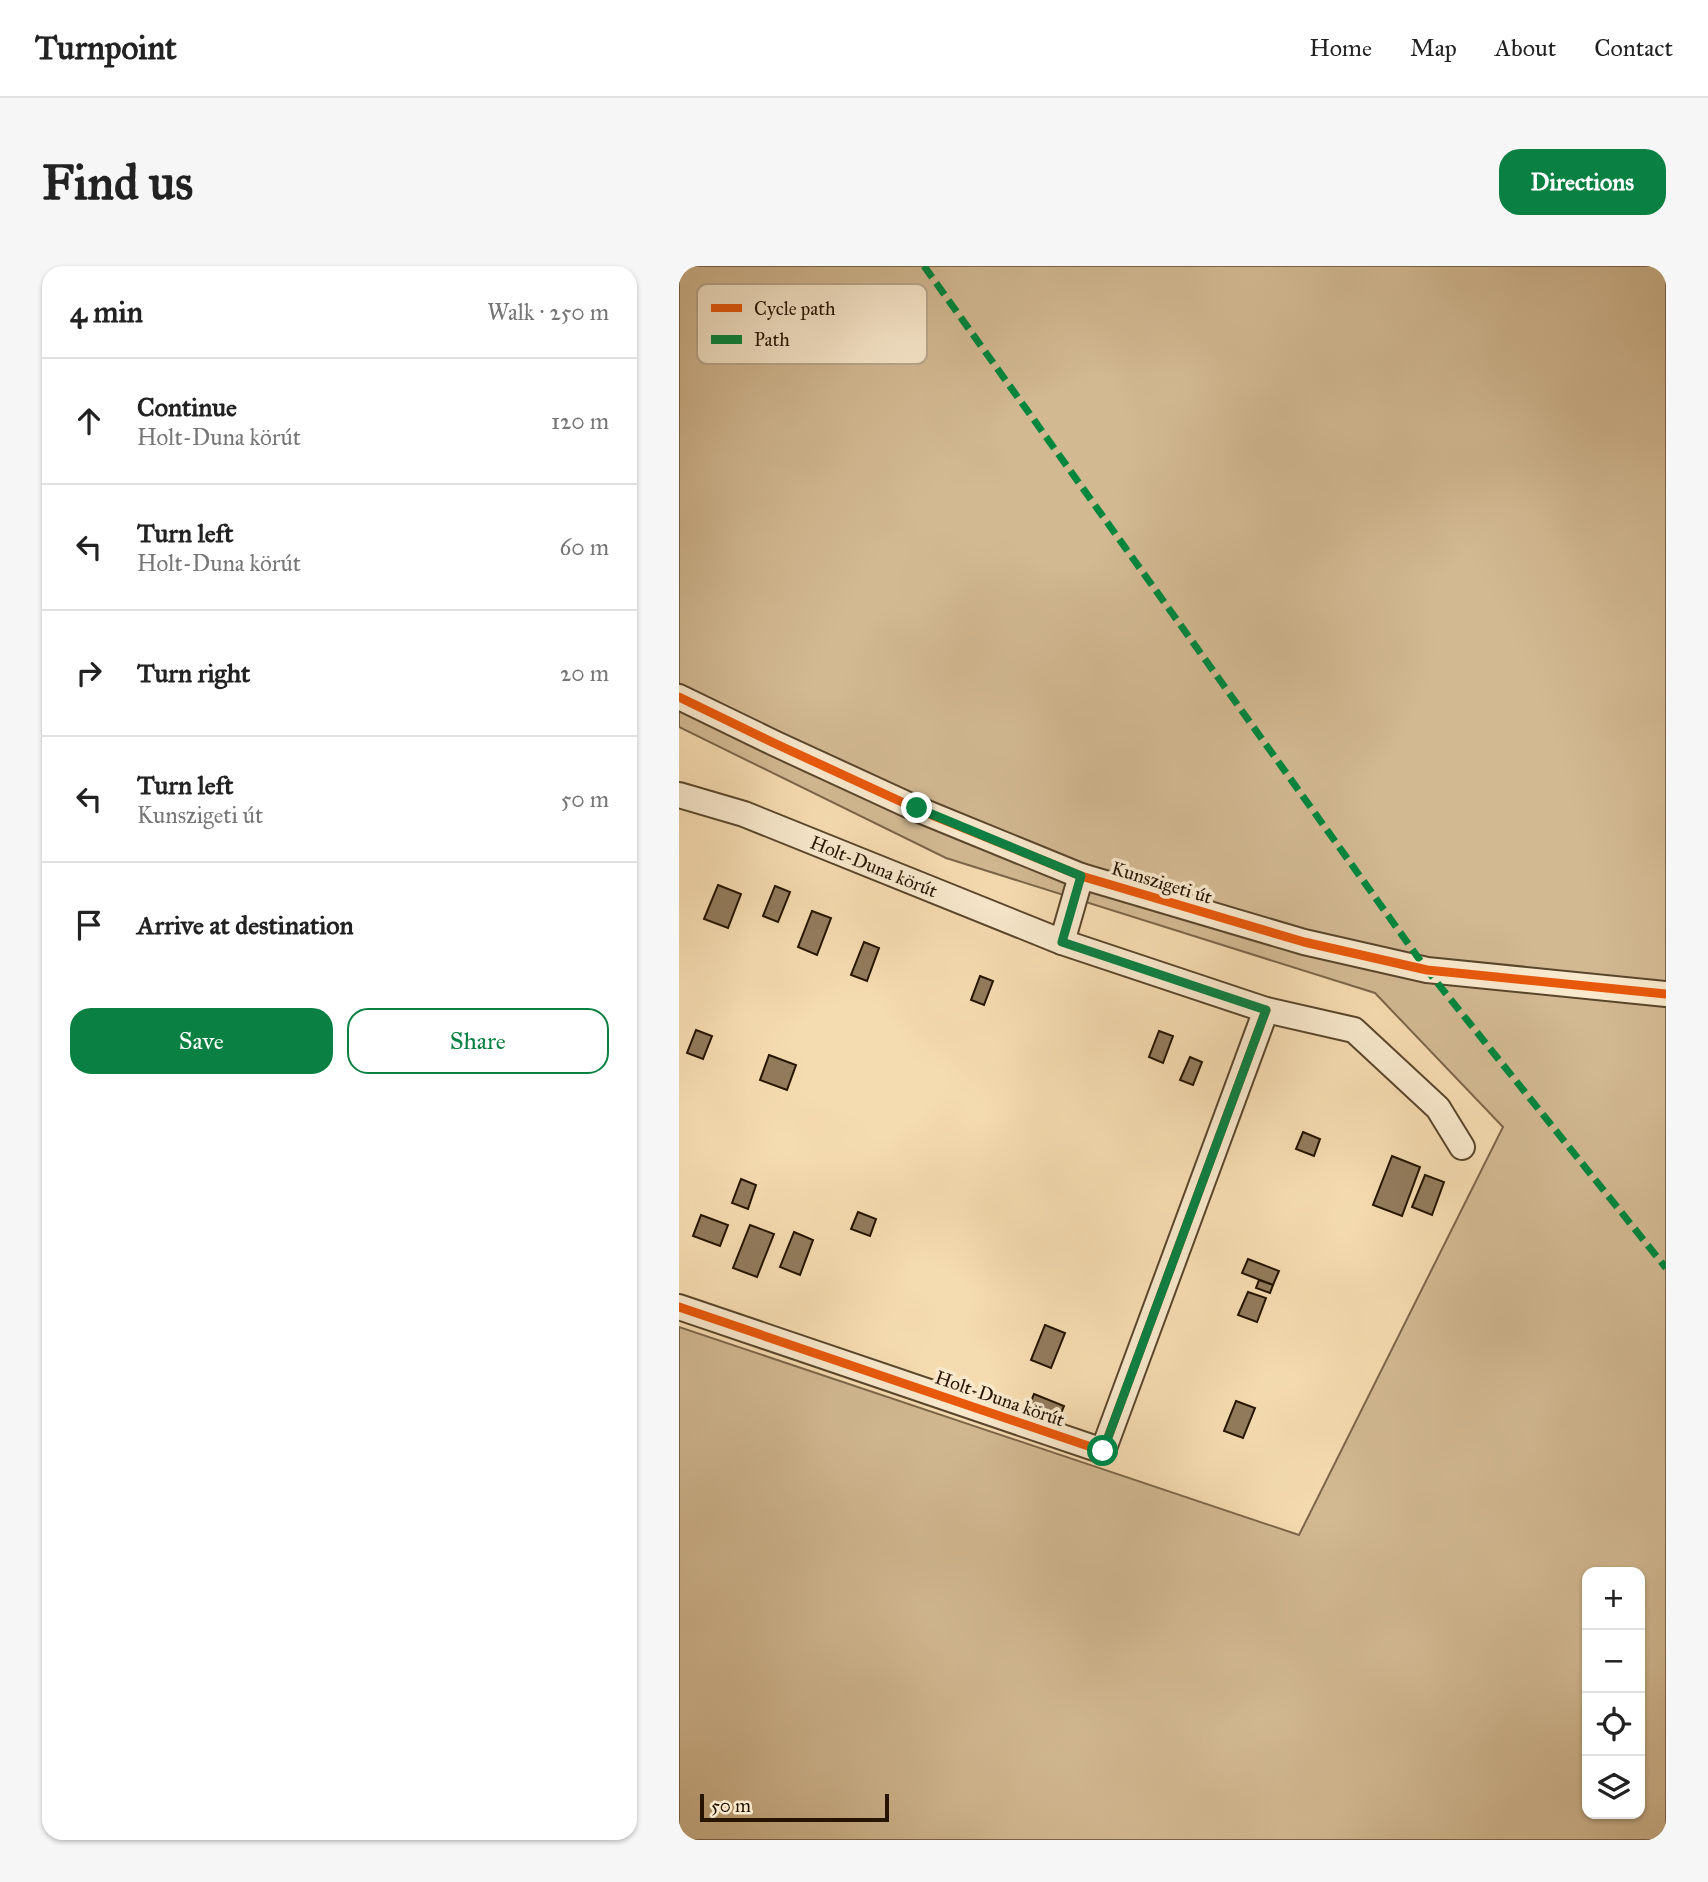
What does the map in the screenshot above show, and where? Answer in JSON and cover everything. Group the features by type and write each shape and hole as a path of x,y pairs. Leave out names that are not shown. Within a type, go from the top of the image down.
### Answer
{"street":[{"name":"Kunszigeti út","path":"679,697 917,808 1081,876 1304,942 1427,970 1666,995"},
{"name":"Holt-Duna körút","path":"679,795 744,814 1062,942 1266,1010 1354,1030 1438,1108 1462,1147"},
{"path":"1062,942 1081,876"},
{"name":"Holt-Duna körút","path":"679,1307 1103,1451 1266,1010"}],"shaded area":[{"path":"679,266 1666,266 1666,1840 679,1840 679,1327 1299,1535 1503,1127 1375,993 946,858 679,727"}],"building":[{"path":"718,885 741,894 728,928 704,919"},
{"path":"775,886 790,892 778,922 763,916"},
{"path":"812,911 831,918 817,955 798,947"},
{"path":"864,942 879,948 867,981 851,975"},
{"path":"980,976 993,981 984,1005 971,1000"},
{"path":"696,1030 712,1036 703,1059 687,1053"},
{"path":"1159,1031 1173,1036 1163,1063 1149,1057"},
{"path":"769,1055 796,1065 787,1090 760,1080"},
{"path":"1190,1057 1202,1062 1193,1085 1180,1080"},
{"path":"1303,1132 1320,1139 1314,1156 1296,1149"},
{"path":"1392,1156 1420,1167 1402,1216 1373,1205"},
{"path":"1425,1175 1444,1182 1432,1215 1412,1207"},
{"path":"741,1179 756,1185 748,1209 732,1203"},
{"path":"858,1212 876,1219 870,1236 851,1229"},
{"path":"701,1215 728,1225 720,1246 693,1236"},
{"path":"750,1225 774,1234 757,1277 733,1268"},
{"path":"794,1232 813,1240 800,1275 780,1267"},
{"path":"1248,1259 1279,1271 1273,1285 1242,1273"},
{"path":"1259,1280 1273,1285 1270,1293 1256,1288"},
{"path":"1248,1292 1266,1298 1257,1322 1238,1315"},
{"path":"1045,1325 1065,1333 1051,1368 1031,1360"},
{"path":"1034,1394 1064,1406 1055,1428 1025,1416"},
{"path":"1236,1401 1255,1408 1243,1438 1224,1431"}],"marked path":[{"path":"924,266 1427,970 1666,1268"}],"cycle path":[{"path":"679,697 917,809 1081,876 1304,942 1427,970 1666,994"},
{"path":"679,1307 1103,1451 1266,1010"}],"route":[{"path":"917,808 1081,876 1062,942 1266,1010 1103,1451"}]}
